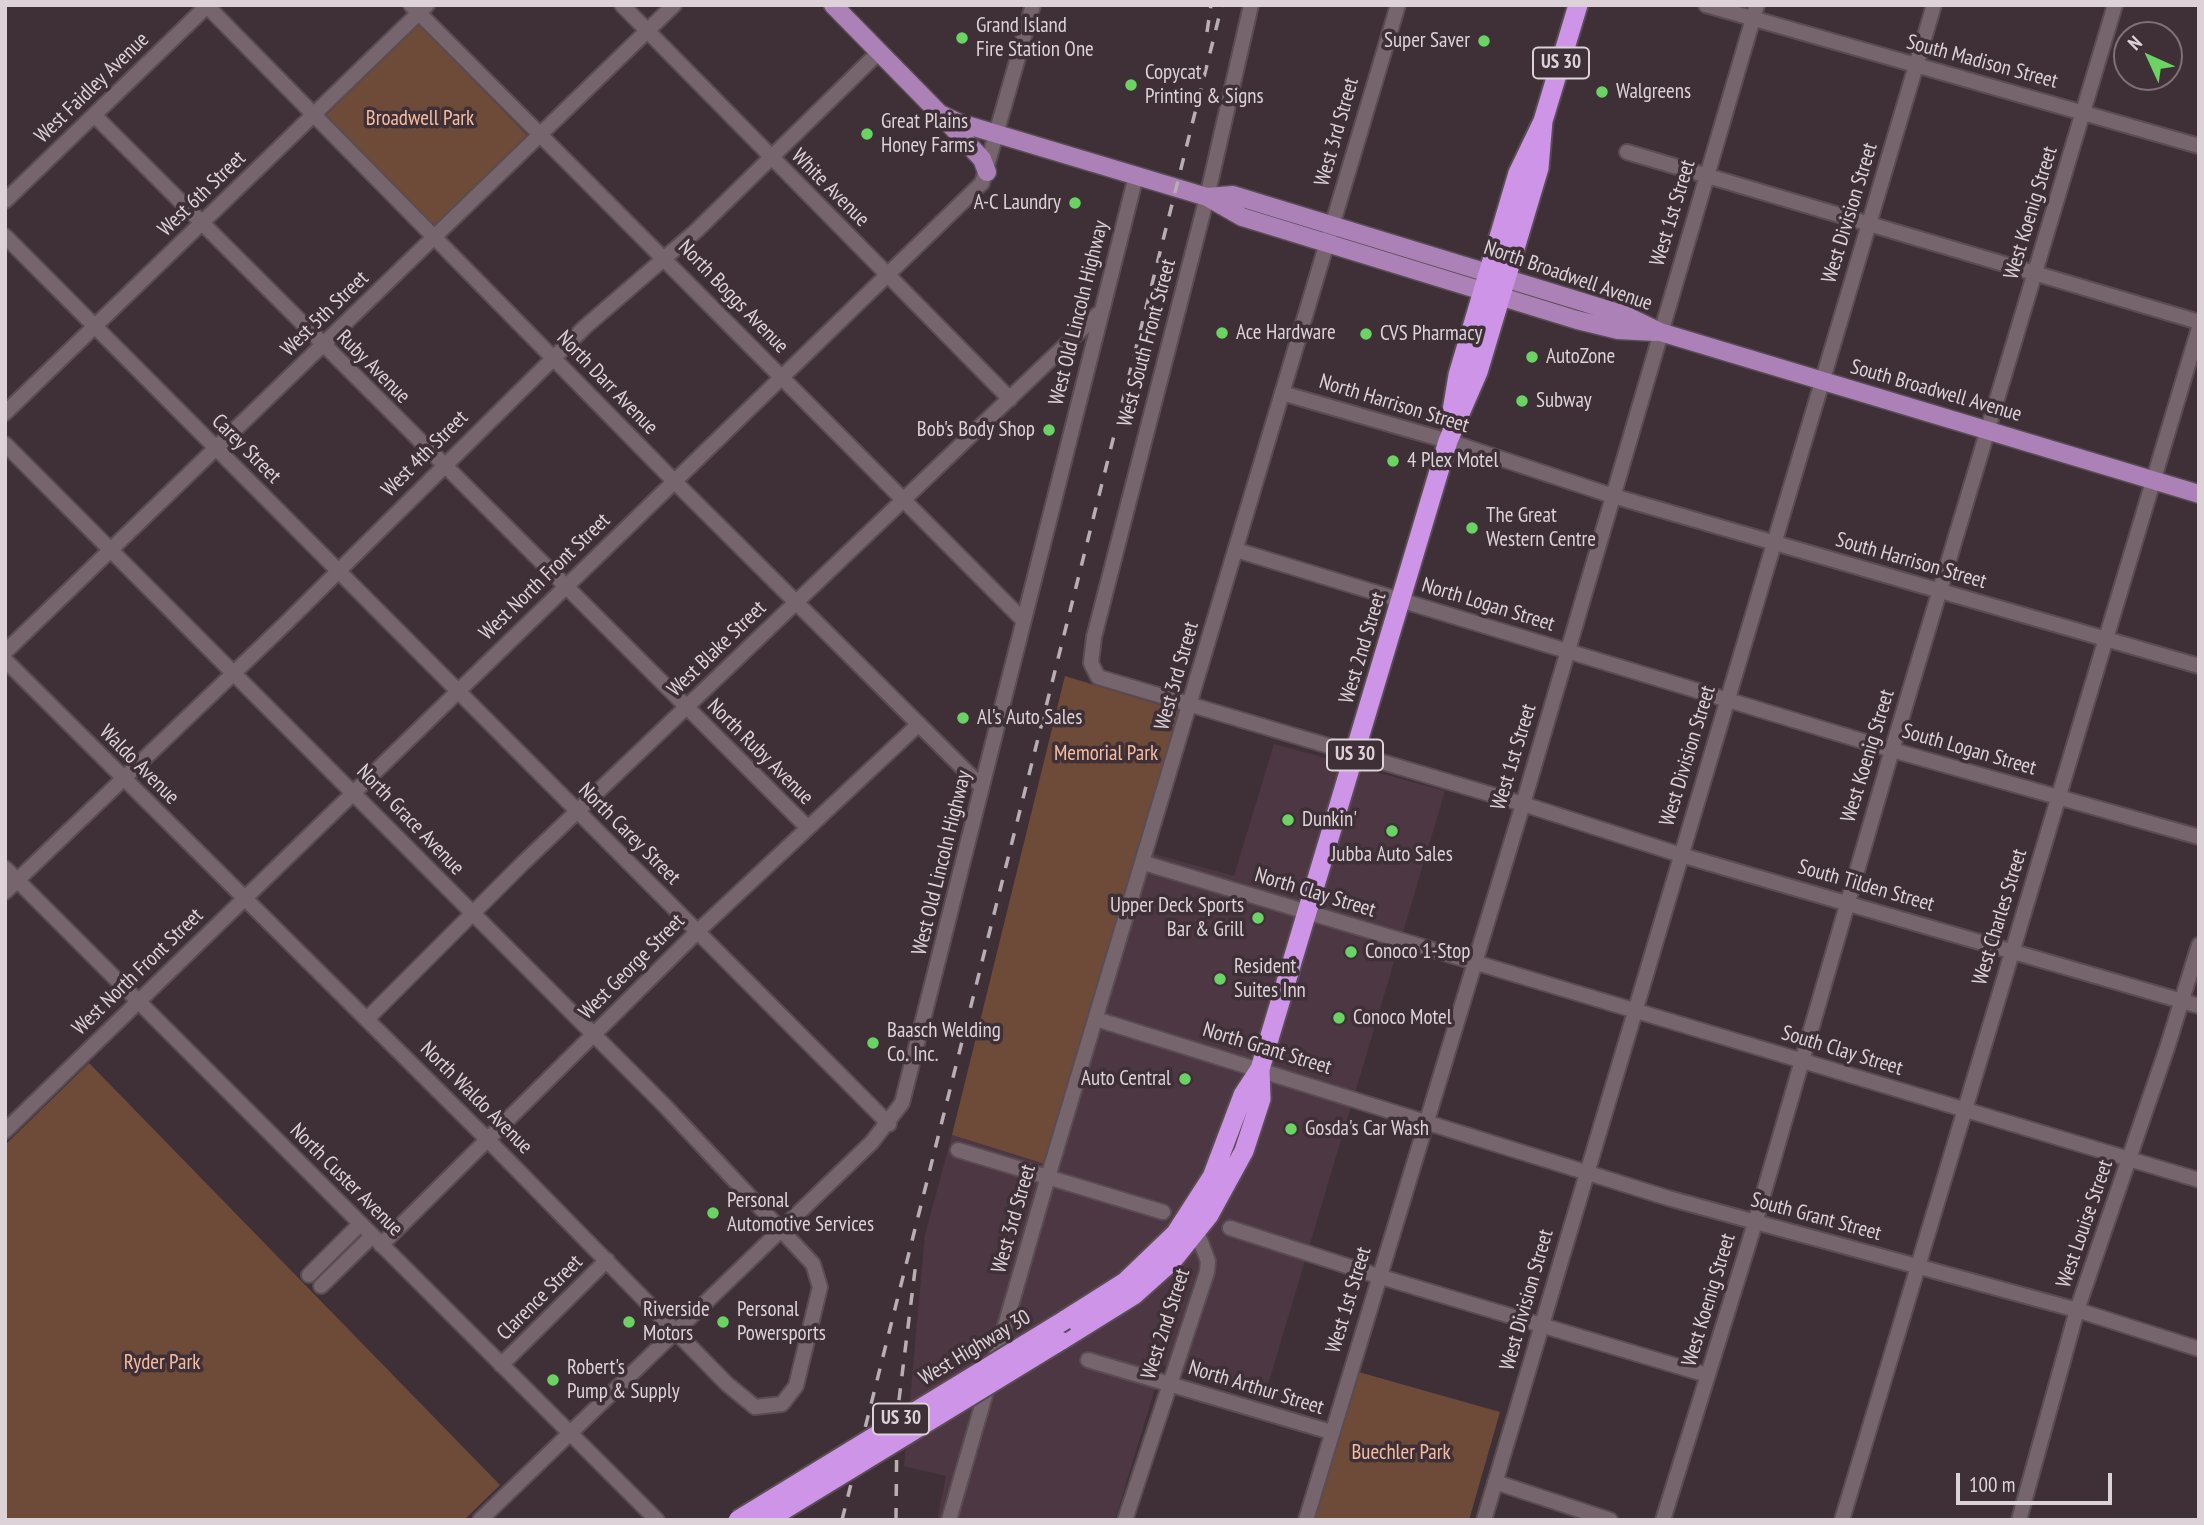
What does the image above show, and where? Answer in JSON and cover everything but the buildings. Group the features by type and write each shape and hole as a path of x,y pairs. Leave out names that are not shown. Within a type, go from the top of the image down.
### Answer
{"highway":[{"name":"West 2nd Street","path":"1192,1225 1243,1095 1260,1069 1448,441 1473,387 1495,284 1539,168 1544,121 1578,5"},
{"name":"West Highway 30","path":"737,1520 1065,1320 1138,1272 1192,1225"},
{"name":"West Highway 30","path":"767,1520 1060,1341 1149,1283 1192,1225"}],"main road":[{"name":"North Broadwell Avenue","path":"841,8 879,52 940,114 997,134 1207,197 1242,217 1327,243 1495,284"},
{"path":"940,114 982,159 987,172"},
{"name":"North Broadwell Avenue","path":"1207,197 1233,195 1332,226 1608,327 1660,332"},
{"name":"South Broadwell Avenue","path":"1660,332 2199,494"}],"street":[{"name":"White Avenue","path":"622,5 1010,398"},
{"name":"West 5th Street","path":"5,652 674,5"},
{"name":"West North Front Street","path":"5,1131 982,183 1032,5"},
{"name":"West South Front Street","path":"1110,682 1098,677 1091,663 1094,637 1207,197 1251,5"},
{"name":"West 3rd Street","path":"949,1520 1048,1177 1144,863 1398,5"},
{"name":"South Madison Street","path":"1706,5 1755,12 1916,66 2199,146"},
{"name":"West Division Street","path":"1484,1520 1934,5"},
{"name":"West Koenig Street","path":"1663,1520 1755,1223 1847,902 2115,5"},
{"name":"North Darr Avenue","path":"207,6 675,482 982,787"},
{"name":"West Faidley Avenue","path":"5,201 207,6"},
{"name":"West 6th Street","path":"5,413 314,115 419,8"},
{"name":"North Boggs Avenue","path":"419,8 1023,620"},
{"name":"West 1st Street","path":"1306,1520 1425,1120 1523,804 1755,12"},
{"name":"West 4th Street","path":"5,892 339,571 586,326 665,258 879,52"},
{"name":"Ruby Avenue","path":"94,115 565,588"},
{"path":"1627,152 2199,322"},
{"name":"West Old Lincoln Highway","path":"480,1520 890,1124 907,1092 1099,313 1136,176"},
{"name":"Carey Street","path":"5,236 458,691"},
{"name":"West Blake Street","path":"367,1019 577,811 1099,313"},
{"name":"West Charles Street","path":"1842,1520 2199,328"},
{"name":"North Harrison Street","path":"1282,393 1448,441 1613,496"},
{"name":"North Grace Avenue","path":"5,444 594,1034 813,1264 820,1287 796,1386 782,1404 755,1407 727,1384 676,1329"},
{"name":"South Harrison Street","path":"1613,496 2199,666"},
{"name":"North Logan Street","path":"1236,550 1568,651"},
{"name":"North Ruby Avenue","path":"565,588 808,828"},
{"name":"South Logan Street","path":"1568,651 1892,750 2199,836"},
{"name":"Waldo Avenue","path":"5,660 244,898"},
{"name":"South Tilden Street","path":"1110,682 1523,804 1681,855 2199,1006"},
{"name":"North Carey Street","path":"458,691 890,1124"},
{"name":"West George Street","path":"321,1286 377,1240 488,1140 697,932 919,724"},
{"name":"North Clay Street","path":"1144,863 1473,964"},
{"name":"North Custer Avenue","path":"5,868 568,1434 657,1520"},
{"name":"North Waldo Avenue","path":"244,898 676,1329"},
{"name":"West Louise Street","path":"2019,1520 2077,1310 2199,945"},
{"name":"South Clay Street","path":"1473,964 2199,1181"},
{"name":"North Grant Street","path":"1096,1019 1425,1120"},
{"name":"South Grant Street","path":"1425,1120 1586,1173 1755,1223 2077,1310 2199,1349"},
{"path":"958,1150 1163,1212"},
{"path":"309,1275 360,1224"},
{"name":"West 2nd Street","path":"1125,1520 1209,1266 1192,1225"},
{"path":"1230,1228 1378,1276 1707,1375"},
{"name":"Clarence Street","path":"501,1365 607,1260"},
{"name":"North Arthur Street","path":"1088,1360 1331,1432"},
{"path":"1494,1482 1610,1520"}],"shaded area":[{"path":"1274,744 1445,791 1264,1398 1162,1365 1115,1520 937,1520 946,1476 904,1466 925,1235 952,1135 1047,1165 1140,850 1234,876"}],"green space":[{"name":"Broadwell Park","path":"419,24 527,135 434,226 326,115"},
{"name":"Memorial Park","path":"1065,676 1180,711 1048,1165 952,1135"},
{"name":"Ryder Park","path":"89,1063 500,1485 464,1520 5,1520 5,1145"},
{"name":"Buechler Park","path":"1355,1371 1500,1412 1469,1520 1313,1520"}],"railway":[{"path":"1207,32 1211,5"},
{"path":"842,1520 1222,5"},
{"path":"896,1520 897,1416 916,1262"}],"place":[{"name":"Grand Island Fire Station One","path":"962,38"},
{"name":"Super Saver","path":"1484,41"},
{"name":"Copycat Printing & Signs","path":"1131,85"},
{"name":"Walgreens","path":"1602,92"},
{"name":"Great Plains Honey Farms","path":"867,134"},
{"name":"A-C Laundry","path":"1075,203"},
{"name":"Ace Hardware","path":"1222,333"},
{"name":"CVS Pharmacy","path":"1366,334"},
{"name":"AutoZone","path":"1532,357"},
{"name":"Subway","path":"1522,401"},
{"name":"Bob's Body Shop","path":"1049,430"},
{"name":"4 Plex Motel","path":"1393,461"},
{"name":"The Great Western Centre","path":"1472,528"},
{"name":"Al's Auto Sales","path":"963,718"},
{"name":"Dunkin'","path":"1288,820"},
{"name":"Jubba Auto Sales","path":"1392,831"},
{"name":"Upper Deck Sports Bar & Grill","path":"1258,918"},
{"name":"Conoco 1-Stop","path":"1351,952"},
{"name":"Resident Suites Inn","path":"1220,979"},
{"name":"Conoco Motel","path":"1339,1018"},
{"name":"Baasch Welding Co. Inc.","path":"873,1043"},
{"name":"Auto Central","path":"1185,1079"},
{"name":"Gosda's Car Wash","path":"1291,1129"},
{"name":"Personal Automotive Services","path":"713,1213"},
{"name":"Riverside Motors","path":"629,1322"},
{"name":"Personal Powersports","path":"723,1322"},
{"name":"Robert's Pump & Supply","path":"553,1380"}]}
